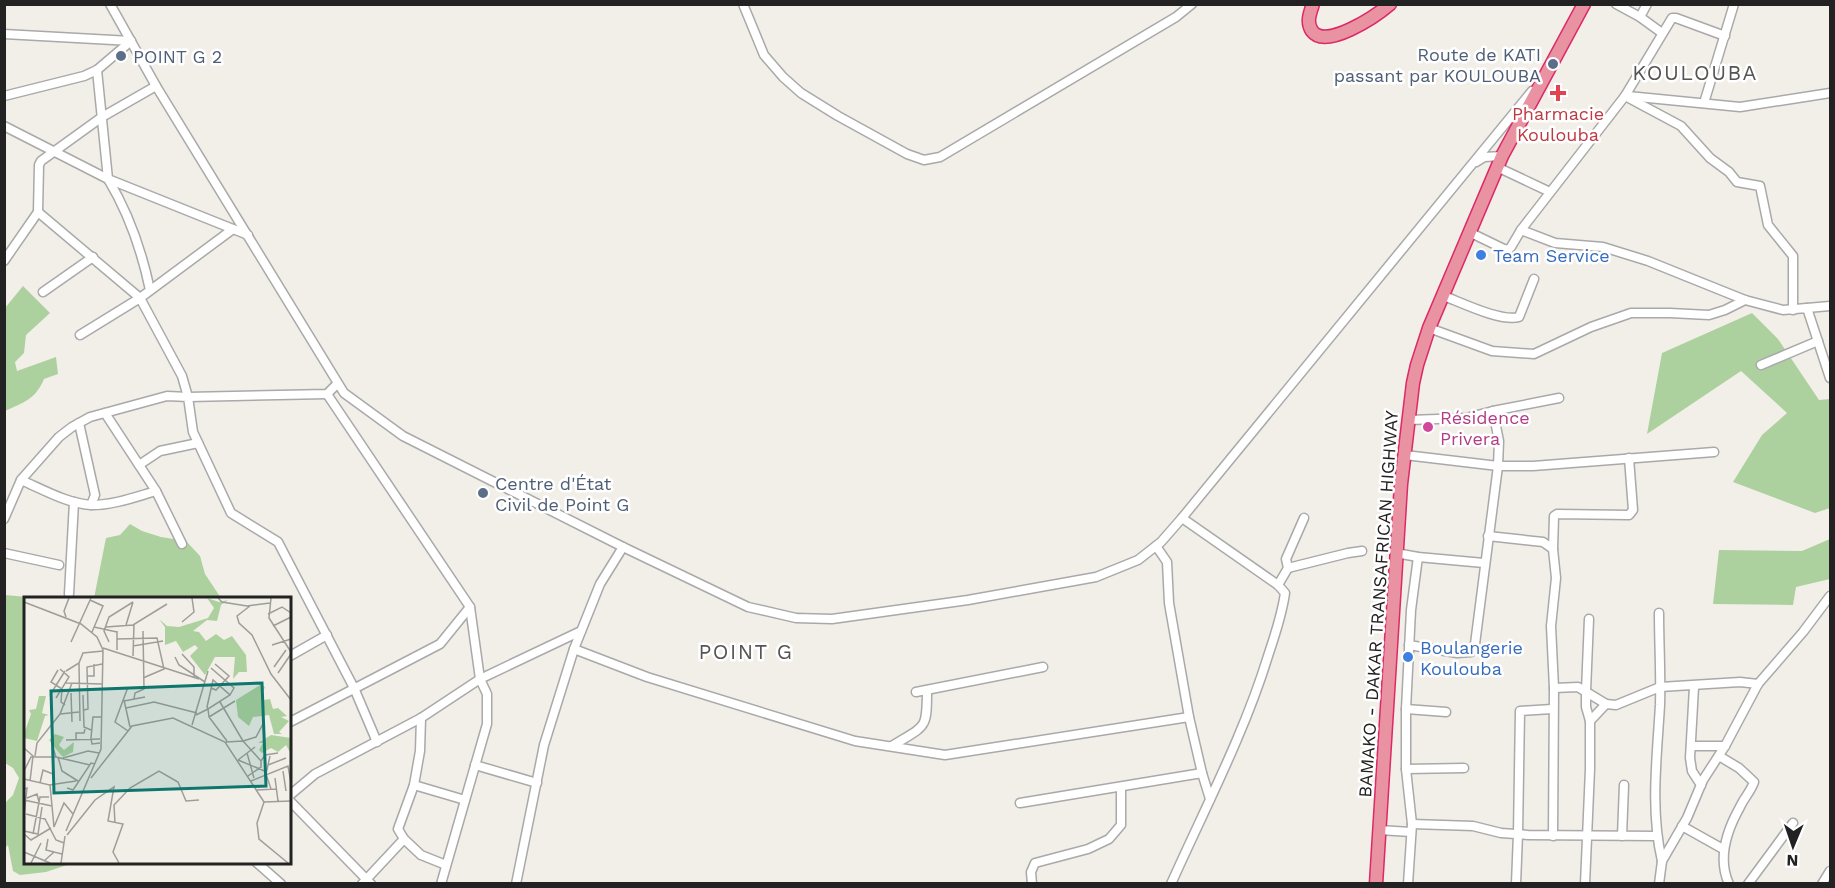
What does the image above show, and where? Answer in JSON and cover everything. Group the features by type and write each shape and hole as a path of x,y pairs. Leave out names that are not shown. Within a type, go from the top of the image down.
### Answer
{"highway":[{"path":"1313,4 1309,15 1310,28 1318,36 1328,38 1369,19 1390,4"},
{"name":"BAMAKO - DAKAR TRANSAFRICAN HIGHWAY","path":"1376,884 1396,553 1413,383 1429,328 1500,162 1539,84 1584,4"}],"street":[{"path":"110,4 156,86 344,393 403,436 622,547 748,607 796,618 832,619 968,600 1096,577 1138,560 1156,546 1182,518 1404,249 1464,172 1539,84"},
{"path":"743,4 764,55 801,93 907,154 924,160 940,157 1176,17 1192,4"},
{"path":"1616,4 1640,17 1662,33"},
{"path":"1640,17 1647,4"},
{"path":"1704,103 1734,4"},
{"path":"1469,231 1508,250 1625,96 1669,21 1676,18 1725,36"},
{"path":"4,34 130,41"},
{"path":"4,96 84,76 97,70 130,41"},
{"path":"97,70 108,179 144,262 150,290"},
{"path":"4,261 38,212 41,160 102,117 156,86"},
{"path":"1625,96 1740,107 1830,93"},
{"path":"1625,96 1681,126 1710,158 1729,172 1737,182 1761,186 1768,225 1793,256 1794,310"},
{"path":"4,126 108,179 249,236"},
{"path":"1464,172 1484,157 1500,162 1550,192"},
{"path":"38,212 140,298 182,376 194,432 231,513 278,542 354,688 377,741"},
{"path":"80,335 140,298 233,229"},
{"path":"1521,230 1555,243 1603,247 1648,261 1745,300 1783,310 1830,306"},
{"path":"43,292 93,257"},
{"path":"1444,296 1497,315 1516,318 1519,317 1534,279"},
{"path":"1429,328 1492,351 1534,354 1591,327 1631,314 1709,315 1745,300"},
{"path":"1806,308 1830,378"},
{"path":"1761,365 1818,341"},
{"path":"4,519 21,480 59,437 79,423 105,412 167,396 327,394 338,384"},
{"path":"327,394 470,607 480,679 487,694 487,724 441,884"},
{"path":"1409,420 1466,418 1559,398"},
{"path":"1409,645 1457,653 1471,652 1475,644 1498,466 1499,441 1493,411"},
{"path":"105,412 156,491 182,544"},
{"path":"79,423 95,495 91,505"},
{"path":"139,465 160,451 198,443"},
{"path":"1405,455 1498,466 1714,452"},
{"path":"1553,836 1552,709 1554,688 1551,626 1556,578 1553,549 1554,516 1557,514 1632,514 1629,458"},
{"path":"21,480 74,502 91,505 121,501 156,491"},
{"path":"69,594 74,502"},
{"path":"1171,884 1259,686 1283,609 1285,593 1278,585 1182,518"},
{"path":"1278,585 1288,568 1286,559 1304,518"},
{"path":"1488,536 1543,542 1553,549"},
{"path":"1156,546 1167,562 1170,603 1189,717 1210,799"},
{"path":"516,884 544,745 574,649 600,584 622,547"},
{"path":"1288,568 1362,551"},
{"path":"4,553 59,566"},
{"path":"1396,553 1484,563"},
{"path":"1408,884 1411,828 1406,769 1406,709 1409,645 1418,557"},
{"path":"1662,861 1682,826 1701,785 1758,684 1803,632 1830,596"},
{"path":"291,721 440,644 470,607"},
{"path":"1659,613 1660,687 1655,798 1656,836 1662,861 1659,884"},
{"path":"1585,884 1590,721 1586,707 1588,620"},
{"path":"291,794 315,774 421,718 480,679 581,631"},
{"path":"291,655 327,635"},
{"path":"574,649 647,677 855,741 945,754 1189,717"},
{"path":"916,692 1043,668"},
{"path":"1554,688 1578,687 1606,704 1616,705 1660,687 1694,687 1740,682 1758,684"},
{"path":"1694,687 1692,771 1701,785"},
{"path":"892,746 922,728 926,721 927,690"},
{"path":"1590,721 1606,704"},
{"path":"1406,709 1446,712"},
{"path":"1515,884 1520,711 1552,709"},
{"path":"421,718 420,751 414,785 398,829 404,839 422,855 446,865"},
{"path":"1691,746 1725,746"},
{"path":"1719,756 1739,768 1754,782 1739,808 1723,849 1723,863 1729,884"},
{"path":"475,765 537,783"},
{"path":"1406,769 1464,768"},
{"path":"1020,803 1202,773"},
{"path":"414,785 465,800"},
{"path":"1622,836 1624,785"},
{"path":"1032,884 1031,872 1035,863 1088,849 1109,839 1121,825 1121,787"},
{"path":"291,802 366,882 404,839"},
{"path":"1748,884 1793,823"},
{"path":"1379,830 1473,825 1501,833 1586,837 1656,836"},
{"path":"1682,826 1723,849"},
{"path":"258,864 281,884"},
{"path":"1822,884 1830,871"}],"green space":[{"path":"23,286 50,313 26,335 24,353 15,362 17,371 56,357 58,374 44,379 33,396 5,411 5,308"},
{"path":"1752,313 1778,339 1819,400 1830,399 1830,508 1815,513 1733,482 1762,435 1787,413 1741,371 1647,434 1662,353"},
{"path":"130,524 142,531 161,537 186,541 200,556 205,574 220,597 94,597 106,538 120,535"},
{"path":"1830,539 1830,579 1796,587 1793,605 1713,604 1719,550 1802,551"},
{"path":"5,595 27,597 24,597 24,864 70,864 46,872 20,875 13,871 8,845 5,848 5,803 13,795 19,778 13,768 5,763"}],"place":[{"name":"POINT G 2","path":"121,56"},
{"name":"Route de KATI passant par KOULOUBA","path":"1553,64"},
{"name":"Pharmacie Koulouba","path":"1558,93"},
{"name":"Team Service","path":"1481,255"},
{"name":"Résidence Privera","path":"1428,427"},
{"name":"Centre d'État Civil de Point G","path":"483,493"},
{"name":"Boulangerie Koulouba","path":"1408,657"}],"district":[{"name":"KOULOUBA","path":"1695,72"},
{"name":"POINT G","path":"746,651"}]}
